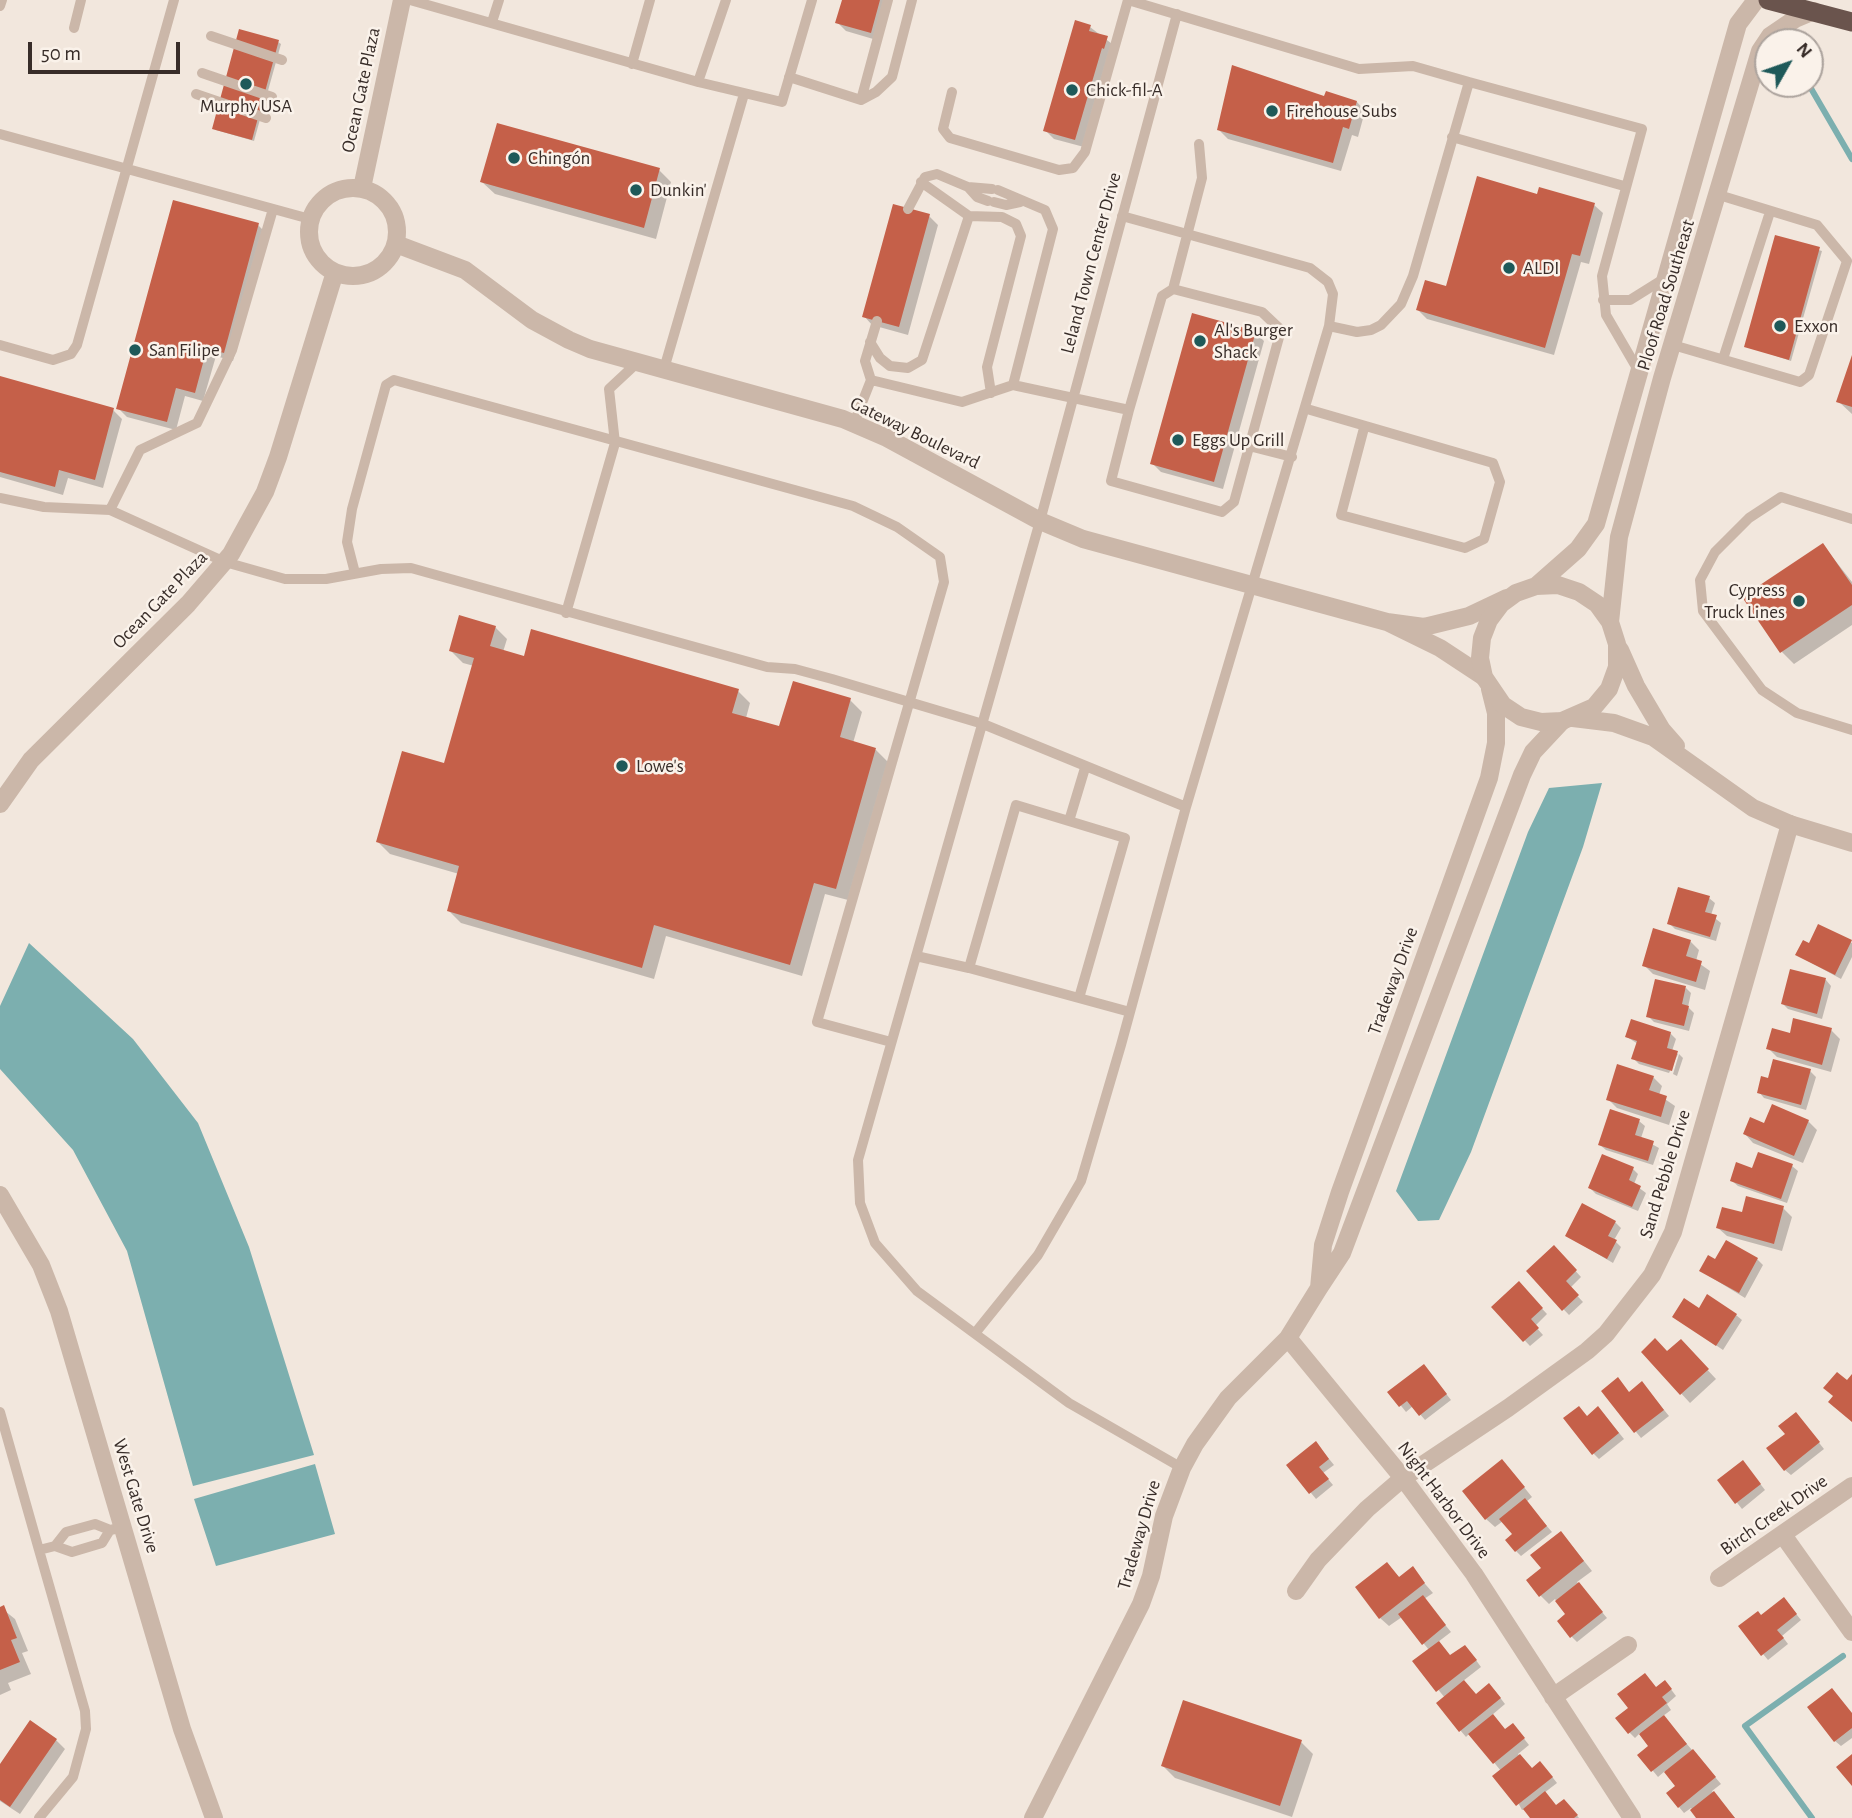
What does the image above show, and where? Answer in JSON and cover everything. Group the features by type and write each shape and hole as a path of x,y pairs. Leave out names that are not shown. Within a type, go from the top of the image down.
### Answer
{"highway":[{"path":"1768,0 1852,22"}],"street":[{"name":"Ocean Gate Plaza","path":"362,188 402,0"},
{"name":"Ploof Road Southeast","path":"1536,586 1578,549 1596,524 1738,24 1756,0"},
{"name":"Ploof Road Southeast","path":"1610,622 1613,571 1619,537 1760,51 1770,36 1795,19 1814,12"},
{"path":"362,188 376,194 391,209 398,230 396,244 382,265 372,272 359,276 335,272 317,257 309,234 310,219 324,199 335,192 362,188"},
{"name":"Gateway Boulevard","path":"396,244 465,270 532,320 569,340 854,423 1040,522 1102,546 1387,622"},
{"name":"Ocean Gate Plaza","path":"0,804 32,760 188,604 225,562 265,492 335,272"},
{"path":"1387,622 1424,627 1469,617 1536,586 1558,585 1579,592 1597,604 1610,622 1636,686 1662,730 1690,762"},
{"path":"1487,683 1480,658 1482,638 1489,620 1501,604 1516,593"},
{"path":"1387,622 1440,648 1487,683 1503,705 1521,717 1541,722 1568,720 1614,723 1653,737 1753,808 1790,824 1852,843"},
{"path":"1568,720 1594,707 1609,689 1617,667 1617,644"},
{"name":"Tradeway Drive","path":"1319,1288 1323,1245 1340,1192 1489,778 1496,743 1496,713 1487,683"},
{"name":"Tradeway Drive","path":"1033,1818 1141,1604 1151,1576 1164,1516 1182,1468 1195,1444 1228,1398 1288,1338 1342,1253 1522,775 1533,752 1568,720"},
{"name":"Sand Pebble Drive","path":"1296,1591 1318,1560 1350,1524 1402,1478 1508,1408 1587,1351 1606,1334 1652,1275 1673,1232 1790,824"},
{"name":"West Gate Drive","path":"0,1195 41,1265 59,1311 117,1528 182,1730 215,1818"},
{"name":"Night Harbor Drive","path":"1288,1338 1402,1478 1474,1574 1632,1818"},
{"name":"Birch Creek Drive","path":"1719,1578 1852,1486"},
{"path":"1783,1535 1852,1632"},
{"path":"1553,1697 1628,1645"}],"lane":[{"path":"0,6 2,0"},
{"path":"74,28 81,0"},
{"path":"0,345 52,360 71,354 77,345 174,0"},
{"path":"410,0 632,64 782,102 812,0"},
{"path":"492,23 499,0"},
{"path":"632,64 650,0"},
{"path":"698,82 726,0"},
{"path":"861,100 888,0"},
{"path":"861,100 892,77 912,0"},
{"path":"952,92 943,129 950,138 1059,170 1073,168 1085,152 1128,0 1359,69 1413,66 1642,129 1603,265 1603,300 1613,330 1638,370"},
{"name":"Leland Town Center Drive","path":"1177,14 1040,522 858,1160 860,1203 875,1243 917,1292 976,1332 1069,1403 1182,1468"},
{"path":"211,36 282,60"},
{"path":"202,73 272,97"},
{"path":"789,77 861,100"},
{"path":"1329,326 1357,332 1371,330 1381,325 1401,304 1413,276 1469,82"},
{"path":"196,94 266,118"},
{"path":"664,369 744,94"},
{"path":"0,134 310,219"},
{"path":"1452,137 1625,186"},
{"path":"1173,289 1262,312 1281,330 1234,502 1222,512 1111,481 1162,296 1173,289 1202,178 1199,144"},
{"path":"908,209 925,177 937,174 968,187 977,197 1006,205 1020,202"},
{"path":"921,182 969,216 1002,217 1016,224 1021,236 988,367 991,393"},
{"path":"968,187 982,186 995,190 1045,211 1053,229 1013,385"},
{"path":"1673,345 1800,382 1809,375 1847,261 1817,225 1719,195"},
{"path":"110,510 140,450 197,423 232,350 273,209"},
{"path":"1723,359 1770,212"},
{"path":"870,342 880,358 890,366 908,368 922,360 969,216"},
{"path":"976,1332 1038,1255 1080,1181 1186,807 1307,409 1329,326 1333,294 1320,274 1122,216"},
{"path":"1603,300 1620,302 1640,297 1667,275"},
{"path":"854,423 871,380 864,361 877,321"},
{"path":"566,613 615,443 609,389 638,362"},
{"path":"355,573 347,542 352,509 386,385 394,380 615,443 853,506 897,527 940,557 944,582 911,704 817,1022 891,1042"},
{"path":"871,380 962,402 1013,385 1129,410"},
{"path":"1307,409 1364,428 1493,463 1500,482 1484,539 1465,548 1341,515 1364,428"},
{"path":"1249,446 1292,457"},
{"path":"1852,519 1781,497 1749,518 1714,552 1700,580 1703,611 1762,691 1797,713 1852,730"},
{"path":"0,498 44,507 110,510 225,562 285,579 326,579 355,573 411,568 767,667 795,669 983,724 1085,768 1186,807"},
{"path":"1069,821 1085,768"},
{"path":"969,968 1016,805 1125,838 1079,998"},
{"path":"916,956 1130,1012"},
{"path":"0,1412 85,1711 86,1729 74,1777 39,1818"},
{"path":"55,1546 66,1532 95,1524 117,1528"},
{"path":"40,1550 55,1546 72,1552 102,1543 117,1528"}],"water":[{"path":"1602,783 1583,847 1471,1152 1439,1220 1418,1221 1396,1191 1528,832 1549,788"},
{"path":"29,943 133,1039 198,1123 249,1247 314,1455 193,1486 127,1251 73,1150 0,1069 0,1006"},
{"path":"315,1464 335,1534 216,1566 194,1499"}],"building":[{"path":"842,0 880,0 871,33 835,23"},
{"name":"Chick-fil-A","path":"1075,20 1091,25 1089,31 1108,36 1075,140 1043,131"},
{"path":"239,29 279,40 252,140 212,129"},
{"path":"1232,65 1324,96 1326,91 1357,101 1349,129 1343,127 1333,163 1217,130"},
{"path":"497,123 660,168 644,228 480,182"},
{"name":"ALDI","path":"1477,176 1537,194 1539,187 1595,203 1580,256 1572,254 1545,348 1416,310 1425,280 1446,286"},
{"path":"173,200 259,223 224,353 207,348 195,393 176,388 167,422 116,409"},
{"path":"893,204 930,214 899,327 862,317"},
{"path":"1775,235 1820,247 1789,360 1744,347"},
{"path":"1192,313 1256,331 1214,482 1150,464"},
{"path":"1852,355 1852,407 1836,402"},
{"path":"0,376 114,408 95,480 59,470 55,487 0,472"},
{"name":"Cypress Truck Lines","path":"1823,543 1852,585 1852,605 1780,653 1742,597"},
{"path":"459,615 496,626 490,646 524,656 531,629 739,689 732,713 779,726 793,681 851,698 840,737 876,748 836,889 814,883 790,965 654,925 642,968 447,911 459,866 376,842 402,751 444,763 474,658 449,651"},
{"path":"1678,887 1710,896 1705,912 1717,915 1710,937 1667,924"},
{"path":"1818,924 1852,940 1835,975 1795,955 1803,940 1809,943"},
{"path":"1653,928 1691,940 1686,956 1702,961 1696,982 1642,966"},
{"path":"1790,969 1826,978 1817,1014 1781,1004"},
{"path":"1655,979 1686,986 1682,1004 1689,1006 1684,1026 1646,1017"},
{"path":"1793,1018 1832,1028 1822,1065 1766,1049 1772,1028 1790,1033"},
{"path":"1631,1019 1671,1032 1667,1048 1678,1051 1672,1071 1631,1059 1637,1041 1625,1037"},
{"path":"1773,1059 1811,1069 1801,1105 1757,1093 1761,1076 1768,1078"},
{"path":"1617,1064 1654,1076 1649,1090 1667,1096 1661,1117 1606,1100"},
{"path":"1772,1104 1809,1120 1794,1156 1743,1134 1750,1117 1764,1123"},
{"path":"1610,1109 1640,1119 1635,1135 1654,1141 1648,1161 1598,1145"},
{"path":"1758,1152 1793,1164 1781,1199 1730,1181 1736,1162 1752,1168"},
{"path":"1602,1154 1634,1167 1629,1180 1641,1186 1632,1207 1588,1188"},
{"path":"1746,1196 1784,1206 1774,1244 1716,1228 1722,1207 1742,1212"},
{"path":"1582,1203 1616,1221 1608,1236 1617,1240 1607,1259 1565,1236"},
{"path":"1726,1240 1758,1258 1739,1293 1699,1271 1708,1255 1715,1259"},
{"path":"1554,1245 1577,1270 1566,1281 1579,1295 1562,1311 1526,1271"},
{"path":"1519,1281 1543,1308 1531,1319 1539,1328 1523,1342 1491,1307"},
{"path":"1707,1294 1737,1314 1716,1346 1672,1317 1684,1298 1699,1308"},
{"path":"1655,1338 1667,1351 1681,1339 1709,1369 1680,1395 1641,1352"},
{"path":"1424,1364 1447,1394 1419,1416 1407,1401 1399,1407 1387,1392"},
{"path":"1837,1372 1847,1380 1852,1374 1852,1422 1828,1402 1833,1396 1823,1388"},
{"path":"1618,1377 1629,1392 1642,1381 1664,1410 1634,1433 1601,1391"},
{"path":"1579,1406 1587,1416 1598,1406 1619,1433 1592,1455 1563,1418"},
{"path":"1796,1412 1820,1442 1784,1471 1766,1448 1785,1434 1778,1426"},
{"path":"1316,1441 1329,1459 1319,1467 1329,1479 1309,1494 1286,1465"},
{"path":"1502,1459 1525,1487 1485,1520 1462,1491"},
{"path":"1743,1460 1761,1484 1735,1504 1717,1480"},
{"path":"1525,1498 1547,1526 1515,1552 1505,1540 1512,1534 1499,1519"},
{"path":"1561,1531 1584,1561 1539,1597 1526,1580 1541,1568 1530,1555"},
{"path":"1387,1562 1399,1577 1413,1566 1425,1583 1379,1619 1355,1587"},
{"path":"1579,1582 1603,1612 1570,1638 1557,1621 1565,1614 1555,1601"},
{"path":"1423,1595 1446,1625 1422,1645 1398,1614"},
{"path":"1784,1597 1797,1614 1777,1630 1784,1638 1761,1656 1738,1626 1758,1611 1761,1615"},
{"path":"4,1605 17,1638 11,1640 20,1662 0,1670 0,1607"},
{"path":"1439,1641 1450,1655 1465,1645 1477,1660 1436,1692 1412,1661"},
{"path":"1645,1673 1656,1687 1665,1680 1672,1689 1662,1697 1667,1703 1628,1734 1615,1718 1628,1708 1617,1694"},
{"path":"1464,1680 1476,1694 1489,1683 1501,1698 1459,1732 1436,1703"},
{"path":"1832,1688 1852,1713 1852,1728 1834,1742 1807,1707"},
{"path":"1183,1700 1302,1740 1280,1806 1161,1766"},
{"path":"1493,1714 1505,1729 1513,1723 1525,1738 1493,1764 1468,1734"},
{"path":"1664,1715 1687,1744 1651,1772 1637,1755 1648,1746 1639,1734"},
{"path":"30,1720 57,1739 10,1807 0,1800 0,1764"},
{"path":"1693,1749 1716,1777 1678,1808 1666,1793 1675,1786 1664,1772"},
{"path":"1520,1754 1532,1768 1540,1761 1553,1777 1516,1806 1492,1776"},
{"path":"1852,1754 1852,1786 1836,1767"},
{"path":"1545,1791 1556,1805 1564,1799 1578,1815 1574,1818 1530,1818 1523,1809"},
{"path":"1714,1791 1735,1818 1696,1818 1690,1810"}],"waterway":[{"path":"1817,98 1852,159"},
{"path":"1812,1818 1745,1726 1843,1656"}],"place":[{"name":"Murphy USA","path":"246,84"},
{"name":"Chick-fil-A","path":"1072,90"},
{"name":"Firehouse Subs","path":"1272,111"},
{"name":"Chingón","path":"514,158"},
{"name":"Dunkin'","path":"636,190"},
{"name":"ALDI","path":"1509,268"},
{"name":"Exxon","path":"1780,326"},
{"name":"Al's Burger Shack","path":"1200,341"},
{"name":"San Filipe","path":"135,350"},
{"name":"Eggs Up Grill","path":"1178,440"},
{"name":"Cypress Truck Lines","path":"1799,601"},
{"name":"Lowe's","path":"622,766"}]}
